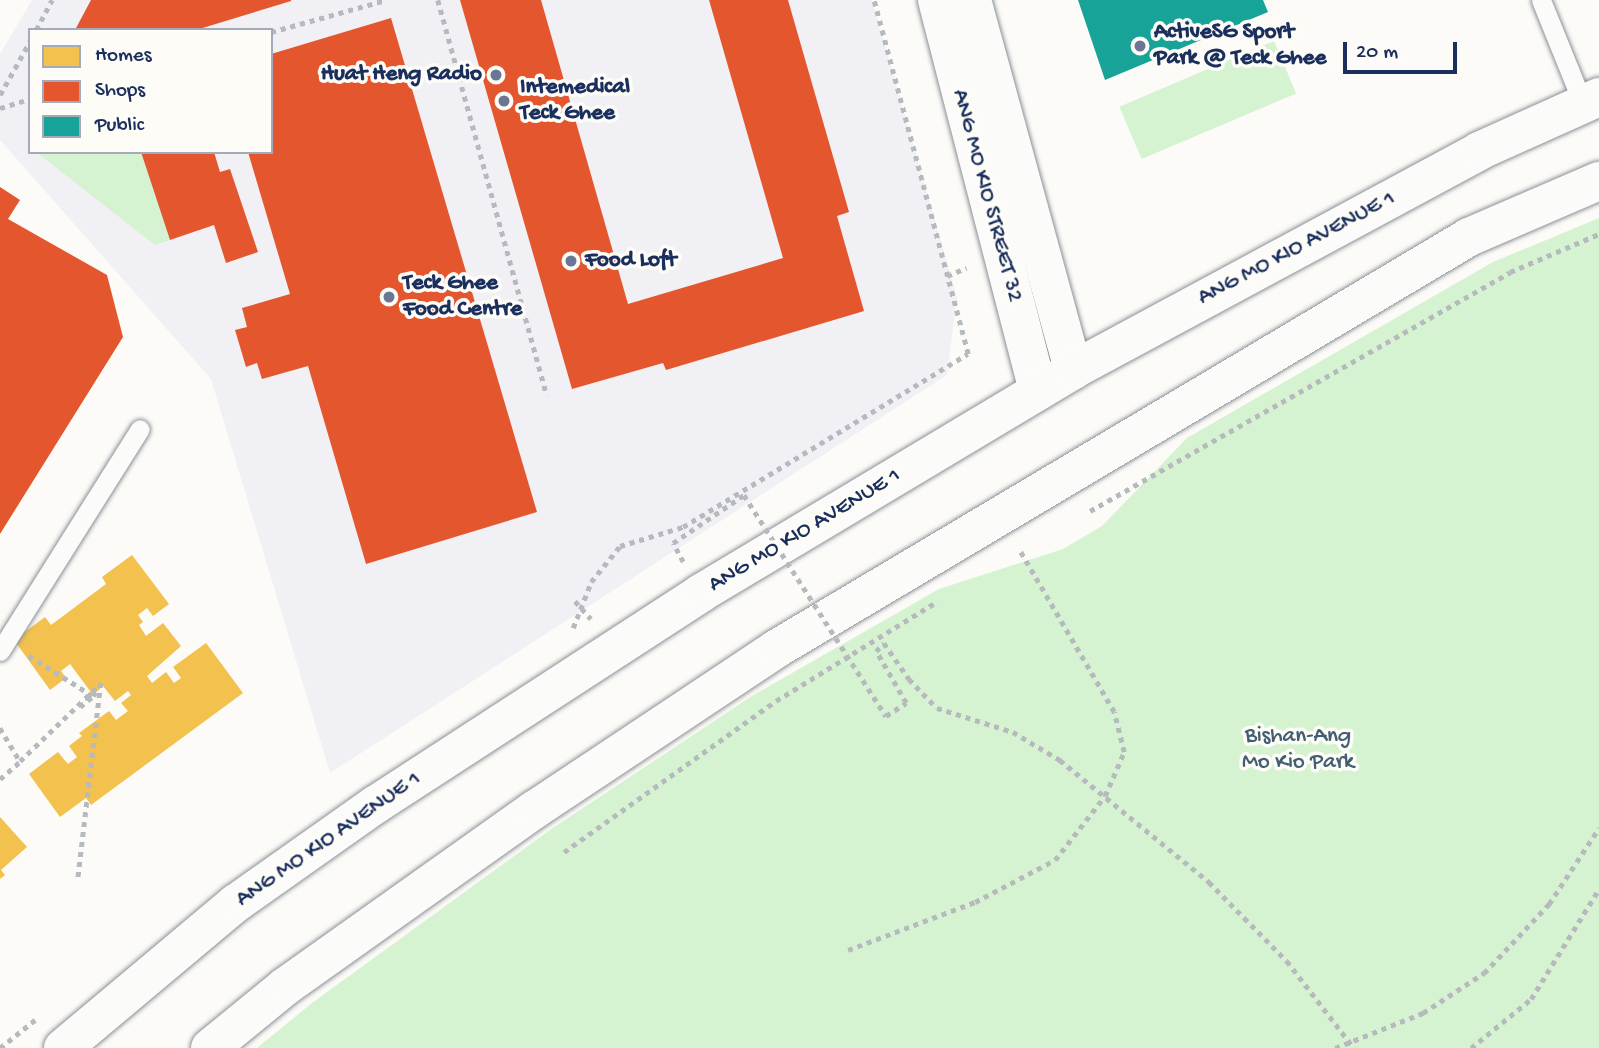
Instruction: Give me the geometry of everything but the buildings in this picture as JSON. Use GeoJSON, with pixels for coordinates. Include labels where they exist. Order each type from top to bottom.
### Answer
{"type":"FeatureCollection","features":[{"type":"Feature","properties":{"kind":"main road","name":"ANG MO KIO STREET 32"},"geometry":{"type":"LineString","coordinates":[[937,0],[1038,391]]}},
{"type":"Feature","properties":{"kind":"main road","name":"ANG MO KIO STREET 32"},"geometry":{"type":"LineString","coordinates":[[971,0],[1073,370]]}},
{"type":"Feature","properties":{"kind":"main road","name":"ANG MO KIO AVENUE 1"},"geometry":{"type":"LineString","coordinates":[[62,1048],[236,903],[375,805],[701,593],[1073,370],[1479,151],[1591,101]]}},
{"type":"Feature","properties":{"kind":"main road"},"geometry":{"type":"LineString","coordinates":[[210,1048],[286,986],[534,810],[776,649],[1469,237],[1599,181]]}},
{"type":"Feature","properties":{"kind":"lane"},"geometry":{"type":"LineString","coordinates":[[1541,0],[1591,101]]}},
{"type":"Feature","properties":{"kind":"lane"},"geometry":{"type":"LineString","coordinates":[[0,651],[140,429]]}},
{"type":"Feature","properties":{"kind":"path"},"geometry":{"type":"LineString","coordinates":[[37,28],[52,0]]}},
{"type":"Feature","properties":{"kind":"path"},"geometry":{"type":"LineString","coordinates":[[273,31],[386,0]]}},
{"type":"Feature","properties":{"kind":"path"},"geometry":{"type":"LineString","coordinates":[[438,0],[547,395]]}},
{"type":"Feature","properties":{"kind":"path"},"geometry":{"type":"LineString","coordinates":[[568,635],[592,582],[620,546],[683,527],[968,354],[874,0]]}},
{"type":"Feature","properties":{"kind":"path"},"geometry":{"type":"LineString","coordinates":[[0,95],[28,45]]}},
{"type":"Feature","properties":{"kind":"path"},"geometry":{"type":"LineString","coordinates":[[0,107],[28,100]]}},
{"type":"Feature","properties":{"kind":"path"},"geometry":{"type":"LineString","coordinates":[[1080,517],[1510,272],[1599,234]]}},
{"type":"Feature","properties":{"kind":"path"},"geometry":{"type":"LineString","coordinates":[[701,593],[673,543],[744,495],[886,716],[906,703],[876,652],[884,643],[937,708],[1013,732],[1060,760],[1105,796],[1238,912],[1287,961],[1353,1046]]}},
{"type":"Feature","properties":{"kind":"path"},"geometry":{"type":"LineString","coordinates":[[1009,558],[1032,544]]}},
{"type":"Feature","properties":{"kind":"path"},"geometry":{"type":"LineString","coordinates":[[848,950],[975,902],[1055,860],[1105,796],[1124,752],[1114,712],[1020,551]]}},
{"type":"Feature","properties":{"kind":"path"},"geometry":{"type":"LineString","coordinates":[[564,852],[776,701],[950,594]]}},
{"type":"Feature","properties":{"kind":"path"},"geometry":{"type":"LineString","coordinates":[[575,601],[590,618]]}},
{"type":"Feature","properties":{"kind":"path"},"geometry":{"type":"LineString","coordinates":[[23,652],[93,696]]}},
{"type":"Feature","properties":{"kind":"path"},"geometry":{"type":"LineString","coordinates":[[0,779],[93,696],[101,683]]}},
{"type":"Feature","properties":{"kind":"path"},"geometry":{"type":"LineString","coordinates":[[0,728],[20,761],[101,683]]}},
{"type":"Feature","properties":{"kind":"path"},"geometry":{"type":"LineString","coordinates":[[78,880],[101,683]]}},
{"type":"Feature","properties":{"kind":"path"},"geometry":{"type":"LineString","coordinates":[[1335,1048],[1353,1046],[1423,1013],[1484,973],[1549,904],[1599,828]]}},
{"type":"Feature","properties":{"kind":"path"},"geometry":{"type":"LineString","coordinates":[[1471,1048],[1531,999],[1599,889]]}},
{"type":"Feature","properties":{"kind":"path"},"geometry":{"type":"LineString","coordinates":[[0,1048],[42,1014]]}},
{"type":"Feature","properties":{"kind":"shaded area"},"geometry":{"type":"Polygon","coordinates":[[[32,0],[872,0],[957,297],[947,375],[330,773],[211,379],[0,140],[0,54],[32,0]]]}},
{"type":"Feature","properties":{"kind":"green space"},"geometry":{"type":"Polygon","coordinates":[[[1274,41],[1296,93],[1142,159],[1119,107],[1274,41]]]}},
{"type":"Feature","properties":{"kind":"green space"},"geometry":{"type":"Polygon","coordinates":[[[39,154],[142,154],[170,240],[155,245],[39,154]]]}},
{"type":"Feature","properties":{"kind":"green space","name":"Bishan-Ang Mo Kio Park"},"geometry":{"type":"Polygon","coordinates":[[[1599,218],[1599,1048],[257,1048],[312,1003],[550,830],[752,696],[939,589],[1063,549],[1102,526],[1187,438],[1493,262],[1599,218]]]}},
{"type":"Feature","properties":{"kind":"place","name":"ActiveSG Sport Park @ Teck Ghee"},"geometry":{"type":"Point","coordinates":[1140,46]}},
{"type":"Feature","properties":{"kind":"place","name":"Huat Heng Radio"},"geometry":{"type":"Point","coordinates":[496,75]}},
{"type":"Feature","properties":{"kind":"place","name":"Intemedical Teck Ghee"},"geometry":{"type":"Point","coordinates":[504,101]}},
{"type":"Feature","properties":{"kind":"place","name":"Food Loft"},"geometry":{"type":"Point","coordinates":[571,261]}},
{"type":"Feature","properties":{"kind":"place","name":"Teck Ghee Food Centre"},"geometry":{"type":"Point","coordinates":[389,297]}}]}
